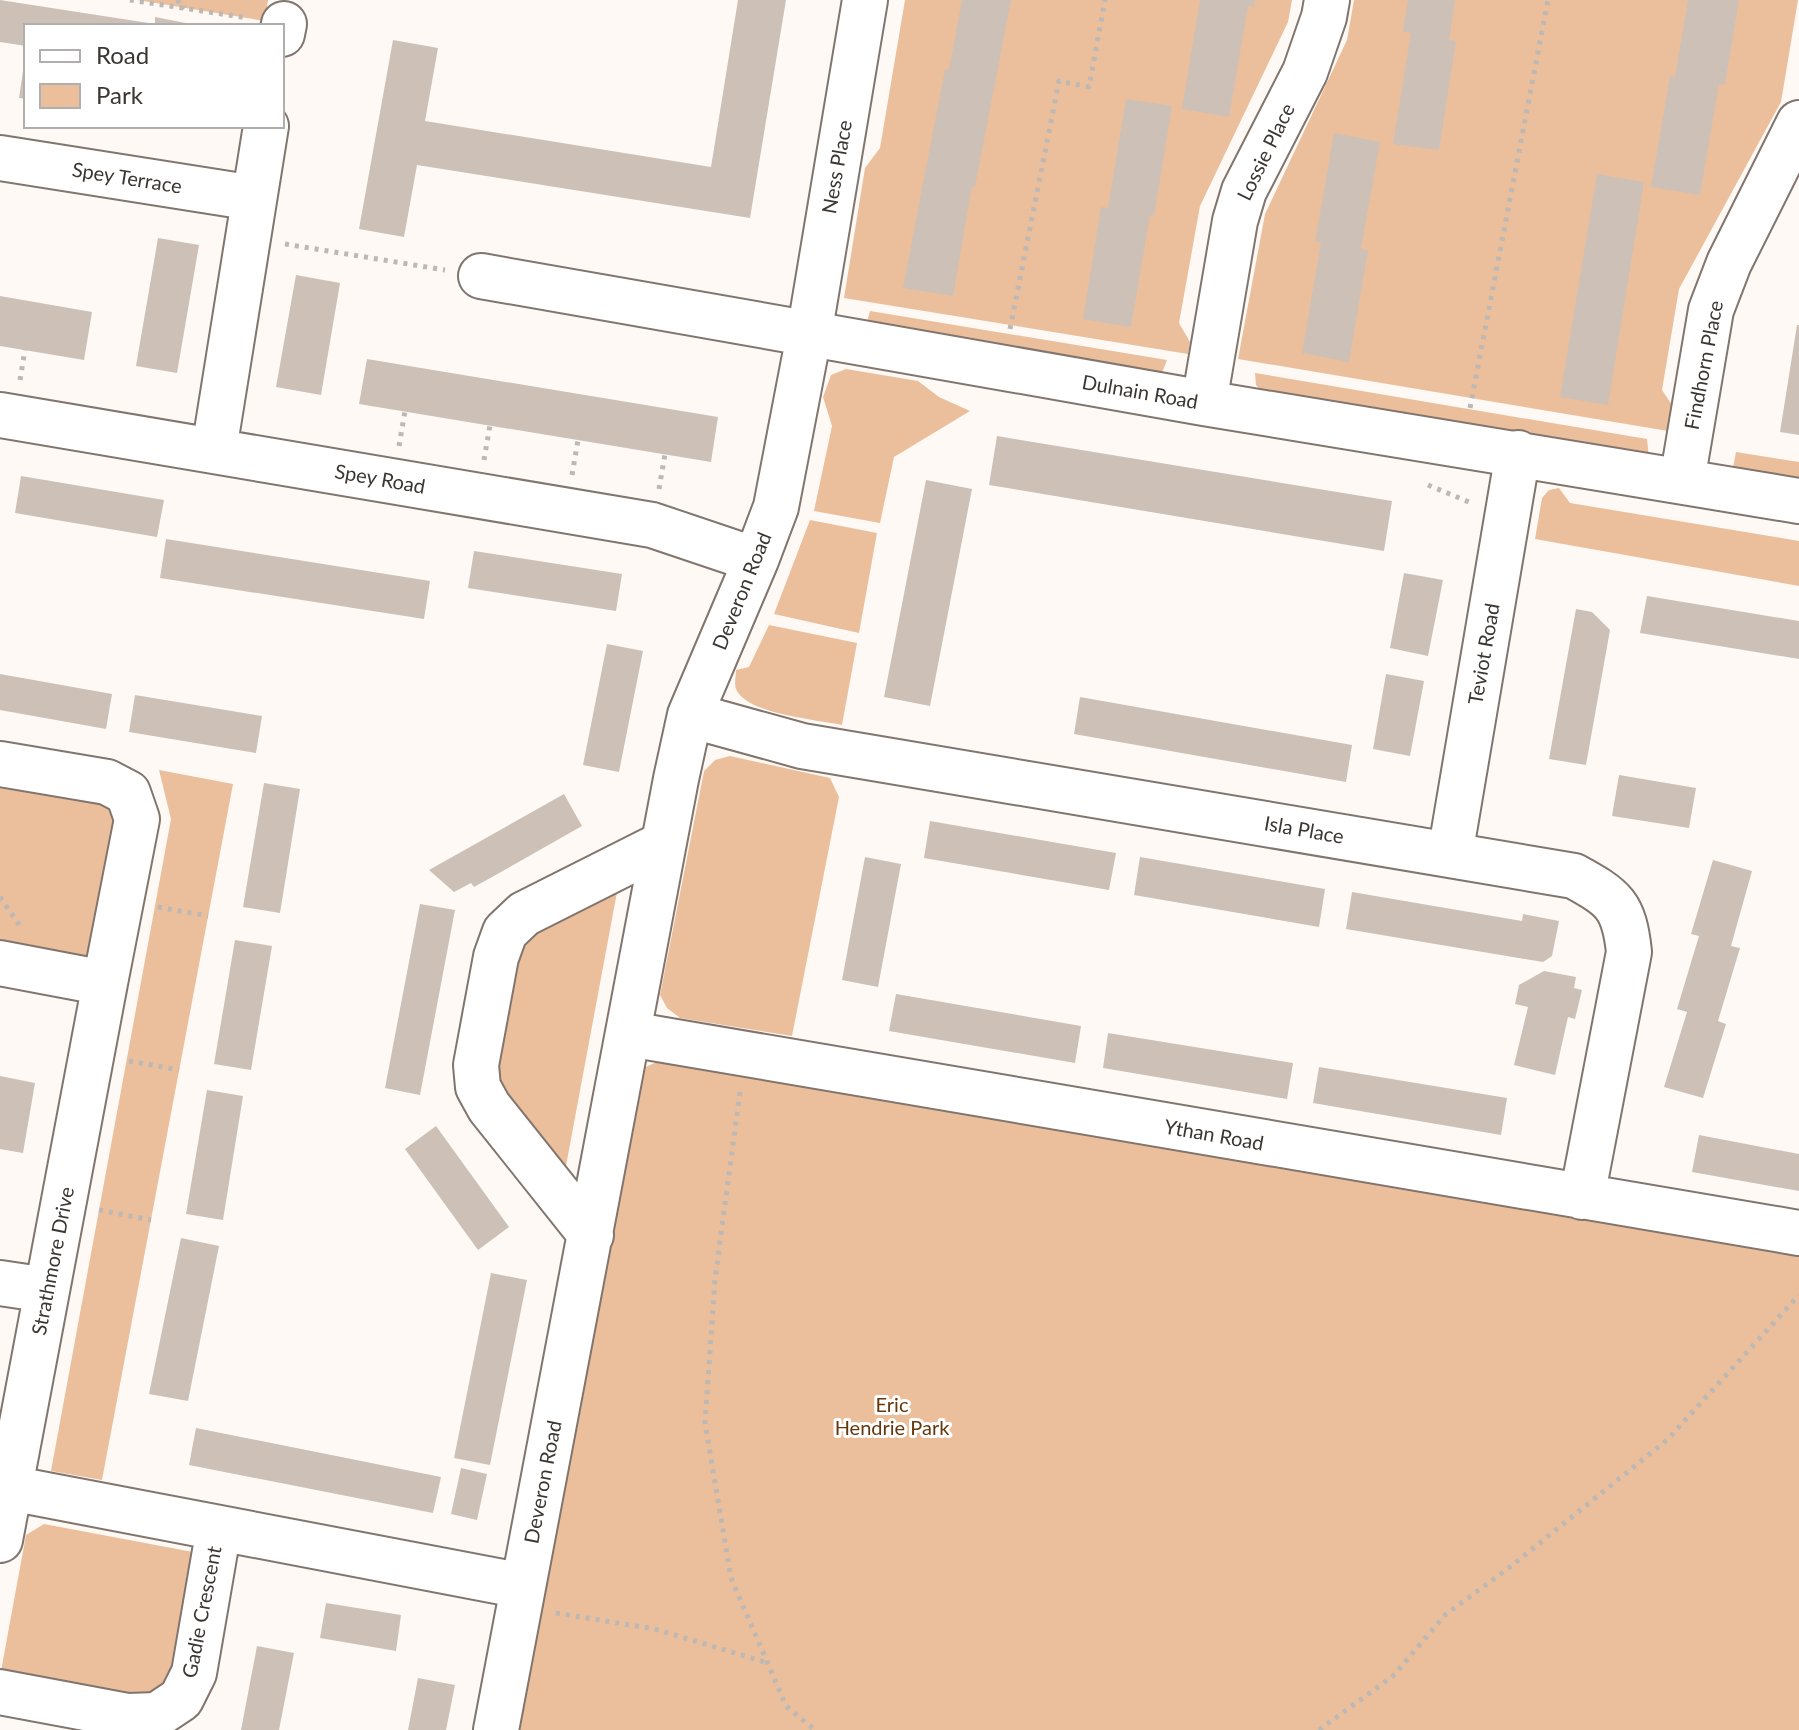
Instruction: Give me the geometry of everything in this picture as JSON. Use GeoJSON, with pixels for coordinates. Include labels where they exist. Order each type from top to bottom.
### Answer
{"type":"FeatureCollection","features":[{"type":"Feature","properties":{"kind":"street","name":"Ness Place"},"geometry":{"type":"LineString","coordinates":[[809,335],[865,0]]}},
{"type":"Feature","properties":{"kind":"street","name":"Lossie Place"},"geometry":{"type":"LineString","coordinates":[[1204,403],[1235,221],[1244,191],[1305,72],[1327,0]]}},
{"type":"Feature","properties":{"kind":"street","name":"Findhorn Place"},"geometry":{"type":"LineString","coordinates":[[1682,481],[1711,310],[1729,263],[1799,123]]}},
{"type":"Feature","properties":{"kind":"street"},"geometry":{"type":"LineString","coordinates":[[214,450],[266,128]]}},
{"type":"Feature","properties":{"kind":"street","name":"Spey Terrace"},"geometry":{"type":"LineString","coordinates":[[0,158],[254,198]]}},
{"type":"Feature","properties":{"kind":"street","name":"Dulnain Road"},"geometry":{"type":"LineString","coordinates":[[481,276],[1204,403],[1799,501]]}},
{"type":"Feature","properties":{"kind":"street","name":"Deveron Road"},"geometry":{"type":"LineString","coordinates":[[496,1730],[690,715],[776,507],[809,335]]}},
{"type":"Feature","properties":{"kind":"street","name":"Spey Road"},"geometry":{"type":"LineString","coordinates":[[10,400],[214,450],[652,525],[756,560]]}},
{"type":"Feature","properties":{"kind":"street","name":"Teviot Road"},"geometry":{"type":"LineString","coordinates":[[1450,855],[1518,453]]}},
{"type":"Feature","properties":{"kind":"street","name":"Isla Place"},"geometry":{"type":"LineString","coordinates":[[690,715],[802,746],[1574,876],[1598,889],[1617,905],[1626,928],[1629,952],[1582,1197]]}},
{"type":"Feature","properties":{"kind":"street","name":"Strathmore Drive"},"geometry":{"type":"LineString","coordinates":[[0,764],[107,782],[128,793],[137,819],[0,1540]]}},
{"type":"Feature","properties":{"kind":"street"},"geometry":{"type":"LineString","coordinates":[[591,1235],[489,1107],[478,1087],[476,1065],[496,957],[505,932],[524,914],[663,844]]}},
{"type":"Feature","properties":{"kind":"street"},"geometry":{"type":"LineString","coordinates":[[0,963],[105,983]]}},
{"type":"Feature","properties":{"kind":"street","name":"Ythan Road"},"geometry":{"type":"LineString","coordinates":[[629,1034],[1799,1233]]}},
{"type":"Feature","properties":{"kind":"street"},"geometry":{"type":"LineString","coordinates":[[0,1283],[47,1290]]}},
{"type":"Feature","properties":{"kind":"street","name":"Gadie Crescent"},"geometry":{"type":"LineString","coordinates":[[10,1488],[219,1528],[521,1597]]}},
{"type":"Feature","properties":{"kind":"street","name":"Gadie Crescent"},"geometry":{"type":"LineString","coordinates":[[0,1692],[128,1716],[157,1715],[181,1699],[194,1673],[219,1528]]}},
{"type":"Feature","properties":{"kind":"path"},"geometry":{"type":"LineString","coordinates":[[130,0],[262,24]]}},
{"type":"Feature","properties":{"kind":"path"},"geometry":{"type":"LineString","coordinates":[[177,0],[186,9]]}},
{"type":"Feature","properties":{"kind":"path"},"geometry":{"type":"LineString","coordinates":[[1010,329],[1059,81],[1089,87],[1105,0]]}},
{"type":"Feature","properties":{"kind":"path"},"geometry":{"type":"LineString","coordinates":[[1463,444],[1548,0]]}},
{"type":"Feature","properties":{"kind":"path"},"geometry":{"type":"LineString","coordinates":[[283,244],[481,276]]}},
{"type":"Feature","properties":{"kind":"path"},"geometry":{"type":"LineString","coordinates":[[10,400],[25,350]]}},
{"type":"Feature","properties":{"kind":"path"},"geometry":{"type":"LineString","coordinates":[[399,449],[405,411]]}},
{"type":"Feature","properties":{"kind":"path"},"geometry":{"type":"LineString","coordinates":[[483,463],[490,425]]}},
{"type":"Feature","properties":{"kind":"path"},"geometry":{"type":"LineString","coordinates":[[572,478],[578,440]]}},
{"type":"Feature","properties":{"kind":"path"},"geometry":{"type":"LineString","coordinates":[[658,493],[665,454]]}},
{"type":"Feature","properties":{"kind":"path"},"geometry":{"type":"LineString","coordinates":[[1428,485],[1477,505]]}},
{"type":"Feature","properties":{"kind":"path"},"geometry":{"type":"LineString","coordinates":[[154,907],[208,916]]}},
{"type":"Feature","properties":{"kind":"path"},"geometry":{"type":"LineString","coordinates":[[118,1059],[179,1070]]}},
{"type":"Feature","properties":{"kind":"path"},"geometry":{"type":"LineString","coordinates":[[742,1083],[715,1279],[705,1423],[731,1578],[786,1706],[815,1730]]}},
{"type":"Feature","properties":{"kind":"path"},"geometry":{"type":"LineString","coordinates":[[98,1210],[151,1220]]}},
{"type":"Feature","properties":{"kind":"path"},"geometry":{"type":"LineString","coordinates":[[1319,1730],[1393,1676],[1445,1615],[1510,1567],[1667,1440],[1799,1295]]}},
{"type":"Feature","properties":{"kind":"path"},"geometry":{"type":"LineString","coordinates":[[521,1597],[655,1629],[768,1663]]}},
{"type":"Feature","properties":{"kind":"green space"},"geometry":{"type":"Polygon","coordinates":[[[137,0],[268,0],[265,21],[137,0]]]}},
{"type":"Feature","properties":{"kind":"green space"},"geometry":{"type":"Polygon","coordinates":[[[905,0],[1292,0],[1288,22],[1200,206],[1179,323],[1190,342],[1188,354],[844,298],[865,168],[880,148],[905,0]]]}},
{"type":"Feature","properties":{"kind":"green space"},"geometry":{"type":"Polygon","coordinates":[[[1354,0],[1798,0],[1781,102],[1679,289],[1662,390],[1672,405],[1668,431],[1238,359],[1265,214],[1347,40],[1354,0]]]}},
{"type":"Feature","properties":{"kind":"green space"},"geometry":{"type":"Polygon","coordinates":[[[870,311],[1167,360],[1160,378],[867,322],[870,311]]]}},
{"type":"Feature","properties":{"kind":"green space"},"geometry":{"type":"Polygon","coordinates":[[[846,369],[918,381],[939,397],[970,411],[894,457],[880,523],[814,511],[832,426],[823,397],[831,375],[846,369]]]}},
{"type":"Feature","properties":{"kind":"green space"},"geometry":{"type":"Polygon","coordinates":[[[1255,373],[1647,439],[1649,458],[1265,395],[1256,385],[1255,373]]]}},
{"type":"Feature","properties":{"kind":"green space"},"geometry":{"type":"Polygon","coordinates":[[[1736,452],[1799,462],[1799,484],[1732,473],[1736,452]]]}},
{"type":"Feature","properties":{"kind":"green space"},"geometry":{"type":"Polygon","coordinates":[[[1559,488],[1570,503],[1799,541],[1799,586],[1535,539],[1542,498],[1549,490],[1559,488]]]}},
{"type":"Feature","properties":{"kind":"green space"},"geometry":{"type":"Polygon","coordinates":[[[810,520],[877,533],[859,633],[774,614],[810,520]]]}},
{"type":"Feature","properties":{"kind":"green space"},"geometry":{"type":"Polygon","coordinates":[[[769,625],[857,643],[842,725],[768,710],[742,698],[736,689],[736,670],[749,667],[769,625]]]}},
{"type":"Feature","properties":{"kind":"green space"},"geometry":{"type":"Polygon","coordinates":[[[730,756],[830,778],[839,797],[792,1036],[680,1018],[667,1008],[660,995],[704,771],[715,760],[730,756]]]}},
{"type":"Feature","properties":{"kind":"green space"},"geometry":{"type":"Polygon","coordinates":[[[159,770],[233,784],[102,1480],[51,1471],[171,819],[159,770]]]}},
{"type":"Feature","properties":{"kind":"green space"},"geometry":{"type":"Polygon","coordinates":[[[0,781],[99,798],[116,808],[122,829],[92,957],[70,958],[0,945],[0,781]]]}},
{"type":"Feature","properties":{"kind":"green space"},"geometry":{"type":"Polygon","coordinates":[[[620,876],[563,1182],[487,1068],[520,938],[620,876]]]}},
{"type":"Feature","properties":{"kind":"green space","name":"Eric Hendrie Park"},"geometry":{"type":"Polygon","coordinates":[[[664,1059],[1799,1248],[1799,1730],[511,1730],[643,1068],[664,1059]]]}},
{"type":"Feature","properties":{"kind":"green space"},"geometry":{"type":"Polygon","coordinates":[[[44,1524],[193,1552],[178,1671],[165,1688],[146,1699],[1,1671],[26,1535],[44,1524]]]}},
{"type":"Feature","properties":{"kind":"building"},"geometry":{"type":"Polygon","coordinates":[[[0,0],[155,24],[24,24],[24,46],[0,42],[0,0]]]}},
{"type":"Feature","properties":{"kind":"building"},"geometry":{"type":"Polygon","coordinates":[[[738,0],[786,0],[750,218],[417,165],[404,237],[359,229],[393,40],[438,48],[425,121],[711,167],[738,0]]]}},
{"type":"Feature","properties":{"kind":"building"},"geometry":{"type":"Polygon","coordinates":[[[962,0],[1011,0],[975,187],[972,186],[953,296],[903,288],[945,69],[949,70],[962,0]]]}},
{"type":"Feature","properties":{"kind":"building"},"geometry":{"type":"Polygon","coordinates":[[[1200,0],[1255,0],[1254,7],[1248,6],[1229,117],[1182,109],[1200,0]]]}},
{"type":"Feature","properties":{"kind":"building"},"geometry":{"type":"Polygon","coordinates":[[[1408,0],[1455,0],[1449,40],[1456,41],[1439,150],[1393,144],[1411,33],[1403,32],[1408,0]]]}},
{"type":"Feature","properties":{"kind":"building"},"geometry":{"type":"Polygon","coordinates":[[[1688,0],[1739,0],[1725,85],[1719,84],[1700,195],[1651,187],[1670,76],[1675,77],[1688,0]]]}},
{"type":"Feature","properties":{"kind":"building"},"geometry":{"type":"Polygon","coordinates":[[[155,17],[191,24],[155,24],[155,17]]]}},
{"type":"Feature","properties":{"kind":"building"},"geometry":{"type":"Polygon","coordinates":[[[24,64],[24,99],[19,98],[24,64]]]}},
{"type":"Feature","properties":{"kind":"building"},"geometry":{"type":"Polygon","coordinates":[[[1126,99],[1172,106],[1131,327],[1083,319],[1101,207],[1108,208],[1126,99]]]}},
{"type":"Feature","properties":{"kind":"building"},"geometry":{"type":"Polygon","coordinates":[[[1334,133],[1380,142],[1361,249],[1368,251],[1349,362],[1302,353],[1321,242],[1315,242],[1334,133]]]}},
{"type":"Feature","properties":{"kind":"building"},"geometry":{"type":"Polygon","coordinates":[[[1597,174],[1644,182],[1608,405],[1560,397],[1597,174]]]}},
{"type":"Feature","properties":{"kind":"building"},"geometry":{"type":"Polygon","coordinates":[[[158,238],[199,245],[177,373],[136,366],[158,238]]]}},
{"type":"Feature","properties":{"kind":"building"},"geometry":{"type":"Polygon","coordinates":[[[296,275],[340,283],[321,395],[276,387],[296,275]]]}},
{"type":"Feature","properties":{"kind":"building"},"geometry":{"type":"Polygon","coordinates":[[[0,296],[92,312],[84,360],[0,346],[0,296]]]}},
{"type":"Feature","properties":{"kind":"building"},"geometry":{"type":"Polygon","coordinates":[[[1799,325],[1799,435],[1780,432],[1799,325]]]}},
{"type":"Feature","properties":{"kind":"building"},"geometry":{"type":"Polygon","coordinates":[[[367,359],[718,417],[711,462],[359,404],[367,359]]]}},
{"type":"Feature","properties":{"kind":"building"},"geometry":{"type":"Polygon","coordinates":[[[997,436],[1392,501],[1384,551],[989,485],[997,436]]]}},
{"type":"Feature","properties":{"kind":"building"},"geometry":{"type":"Polygon","coordinates":[[[21,476],[164,500],[157,537],[15,513],[21,476]]]}},
{"type":"Feature","properties":{"kind":"building"},"geometry":{"type":"Polygon","coordinates":[[[926,480],[972,489],[930,706],[884,697],[926,480]]]}},
{"type":"Feature","properties":{"kind":"building"},"geometry":{"type":"Polygon","coordinates":[[[166,539],[430,581],[424,619],[160,578],[166,539]]]}},
{"type":"Feature","properties":{"kind":"building"},"geometry":{"type":"Polygon","coordinates":[[[474,551],[622,574],[616,611],[468,588],[474,551]]]}},
{"type":"Feature","properties":{"kind":"building"},"geometry":{"type":"Polygon","coordinates":[[[1404,573],[1443,580],[1428,656],[1390,648],[1404,573]]]}},
{"type":"Feature","properties":{"kind":"building"},"geometry":{"type":"Polygon","coordinates":[[[1647,596],[1799,621],[1799,659],[1640,633],[1647,596]]]}},
{"type":"Feature","properties":{"kind":"building"},"geometry":{"type":"Polygon","coordinates":[[[1576,609],[1592,612],[1610,630],[1586,765],[1549,759],[1576,609]]]}},
{"type":"Feature","properties":{"kind":"building"},"geometry":{"type":"Polygon","coordinates":[[[607,644],[643,651],[619,772],[583,765],[607,644]]]}},
{"type":"Feature","properties":{"kind":"building"},"geometry":{"type":"Polygon","coordinates":[[[0,674],[112,694],[106,729],[0,710],[0,674]]]}},
{"type":"Feature","properties":{"kind":"building"},"geometry":{"type":"Polygon","coordinates":[[[1386,674],[1424,681],[1410,756],[1373,749],[1386,674]]]}},
{"type":"Feature","properties":{"kind":"building"},"geometry":{"type":"Polygon","coordinates":[[[135,695],[262,716],[256,753],[129,732],[135,695]]]}},
{"type":"Feature","properties":{"kind":"building"},"geometry":{"type":"Polygon","coordinates":[[[1080,697],[1352,745],[1346,782],[1074,734],[1080,697]]]}},
{"type":"Feature","properties":{"kind":"building"},"geometry":{"type":"Polygon","coordinates":[[[1619,775],[1696,788],[1689,828],[1612,816],[1619,775]]]}},
{"type":"Feature","properties":{"kind":"building"},"geometry":{"type":"Polygon","coordinates":[[[264,783],[300,789],[280,913],[243,907],[264,783]]]}},
{"type":"Feature","properties":{"kind":"building"},"geometry":{"type":"Polygon","coordinates":[[[564,794],[582,826],[501,872],[474,887],[471,883],[454,892],[429,870],[564,794]]]}},
{"type":"Feature","properties":{"kind":"building"},"geometry":{"type":"Polygon","coordinates":[[[930,821],[1116,853],[1109,890],[924,858],[930,821]]]}},
{"type":"Feature","properties":{"kind":"building"},"geometry":{"type":"Polygon","coordinates":[[[865,857],[901,864],[878,987],[842,980],[865,857]]]}},
{"type":"Feature","properties":{"kind":"building"},"geometry":{"type":"Polygon","coordinates":[[[1140,857],[1325,889],[1319,927],[1134,895],[1140,857]]]}},
{"type":"Feature","properties":{"kind":"building"},"geometry":{"type":"Polygon","coordinates":[[[1713,860],[1752,871],[1731,946],[1740,948],[1718,1021],[1726,1024],[1703,1098],[1664,1087],[1687,1012],[1677,1009],[1699,936],[1691,934],[1713,860]]]}},
{"type":"Feature","properties":{"kind":"building"},"geometry":{"type":"Polygon","coordinates":[[[1352,892],[1522,921],[1523,914],[1559,921],[1552,956],[1543,962],[1346,929],[1352,892]]]}},
{"type":"Feature","properties":{"kind":"building"},"geometry":{"type":"Polygon","coordinates":[[[420,904],[455,910],[420,1095],[385,1088],[420,904]]]}},
{"type":"Feature","properties":{"kind":"building"},"geometry":{"type":"Polygon","coordinates":[[[235,940],[272,946],[251,1070],[214,1064],[235,940]]]}},
{"type":"Feature","properties":{"kind":"building"},"geometry":{"type":"Polygon","coordinates":[[[1544,971],[1576,977],[1574,988],[1582,990],[1575,1019],[1568,1017],[1555,1075],[1514,1065],[1528,1007],[1515,1004],[1519,985],[1544,971]]]}},
{"type":"Feature","properties":{"kind":"building"},"geometry":{"type":"Polygon","coordinates":[[[896,994],[1081,1026],[1075,1063],[889,1031],[896,994]]]}},
{"type":"Feature","properties":{"kind":"building"},"geometry":{"type":"Polygon","coordinates":[[[1108,1033],[1293,1063],[1287,1099],[1103,1068],[1108,1033]]]}},
{"type":"Feature","properties":{"kind":"building"},"geometry":{"type":"Polygon","coordinates":[[[1319,1067],[1507,1098],[1501,1135],[1313,1103],[1319,1067]]]}},
{"type":"Feature","properties":{"kind":"building"},"geometry":{"type":"Polygon","coordinates":[[[0,1076],[35,1083],[23,1153],[0,1149],[0,1076]]]}},
{"type":"Feature","properties":{"kind":"building"},"geometry":{"type":"Polygon","coordinates":[[[207,1090],[243,1096],[223,1220],[186,1214],[207,1090]]]}},
{"type":"Feature","properties":{"kind":"building"},"geometry":{"type":"Polygon","coordinates":[[[436,1126],[509,1227],[478,1250],[405,1149],[436,1126]]]}},
{"type":"Feature","properties":{"kind":"building"},"geometry":{"type":"Polygon","coordinates":[[[1699,1135],[1799,1154],[1799,1191],[1692,1172],[1699,1135]]]}},
{"type":"Feature","properties":{"kind":"building"},"geometry":{"type":"Polygon","coordinates":[[[181,1238],[219,1246],[188,1401],[149,1394],[181,1238]]]}},
{"type":"Feature","properties":{"kind":"building"},"geometry":{"type":"Polygon","coordinates":[[[491,1273],[527,1280],[490,1465],[454,1458],[491,1273]]]}},
{"type":"Feature","properties":{"kind":"building"},"geometry":{"type":"Polygon","coordinates":[[[196,1428],[441,1477],[433,1513],[189,1465],[196,1428]]]}},
{"type":"Feature","properties":{"kind":"building"},"geometry":{"type":"Polygon","coordinates":[[[461,1468],[487,1474],[477,1520],[451,1514],[461,1468]]]}},
{"type":"Feature","properties":{"kind":"building"},"geometry":{"type":"Polygon","coordinates":[[[326,1603],[401,1615],[396,1651],[320,1638],[326,1603]]]}},
{"type":"Feature","properties":{"kind":"building"},"geometry":{"type":"Polygon","coordinates":[[[257,1646],[294,1653],[279,1730],[241,1730],[257,1646]]]}},
{"type":"Feature","properties":{"kind":"building"},"geometry":{"type":"Polygon","coordinates":[[[418,1678],[455,1685],[446,1730],[408,1730],[418,1678]]]}}]}
